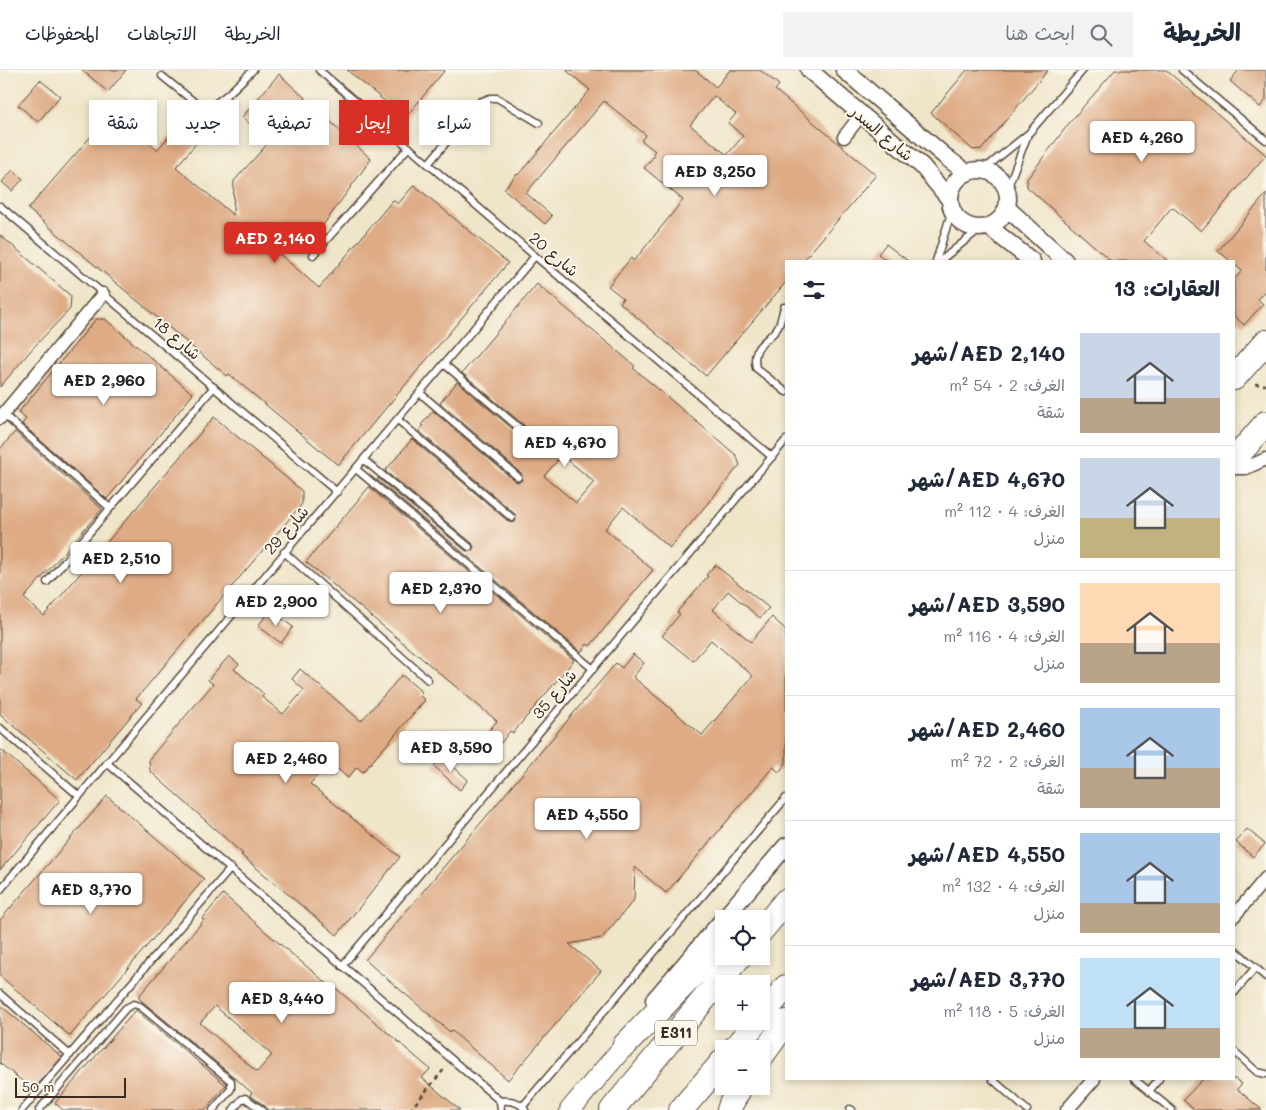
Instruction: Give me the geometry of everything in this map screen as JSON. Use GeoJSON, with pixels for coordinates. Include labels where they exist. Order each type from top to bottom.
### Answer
{"type":"FeatureCollection","features":[{"type":"Feature","properties":{"kind":"highway"},"geometry":{"type":"LineString","coordinates":[[1235,377],[1266,342]]}},
{"type":"Feature","properties":{"kind":"highway"},"geometry":{"type":"LineString","coordinates":[[1235,459],[1266,423]]}},
{"type":"Feature","properties":{"kind":"highway"},"geometry":{"type":"LineString","coordinates":[[625,1046],[696,972],[715,955]]}},
{"type":"Feature","properties":{"kind":"highway","name":"E311"},"geometry":{"type":"LineString","coordinates":[[612,1110],[733,965]]}},
{"type":"Feature","properties":{"kind":"highway"},"geometry":{"type":"LineString","coordinates":[[770,1006],[785,988]]}},
{"type":"Feature","properties":{"kind":"highway"},"geometry":{"type":"LineString","coordinates":[[770,1044],[785,1023]]}},
{"type":"Feature","properties":{"kind":"highway"},"geometry":{"type":"LineString","coordinates":[[741,1040],[750,1030]]}},
{"type":"Feature","properties":{"kind":"highway"},"geometry":{"type":"LineString","coordinates":[[682,1110],[715,1071]]}},
{"type":"Feature","properties":{"kind":"highway"},"geometry":{"type":"LineString","coordinates":[[729,1110],[736,1095]]}},
{"type":"Feature","properties":{"kind":"main road"},"geometry":{"type":"LineString","coordinates":[[570,1110],[625,1046]]}},
{"type":"Feature","properties":{"kind":"street","name":"شارع السدر"},"geometry":{"type":"LineString","coordinates":[[809,70],[922,166],[951,205]]}},
{"type":"Feature","properties":{"kind":"street","name":"شارع السدر"},"geometry":{"type":"LineString","coordinates":[[844,70],[947,158],[975,172]]}},
{"type":"Feature","properties":{"kind":"street"},"geometry":{"type":"LineString","coordinates":[[844,137],[861,115]]}},
{"type":"Feature","properties":{"kind":"street"},"geometry":{"type":"LineString","coordinates":[[985,228],[1001,219],[1007,208],[1007,189],[993,173],[975,172],[954,184],[951,205],[959,220],[969,227],[985,228],[1031,260]]}},
{"type":"Feature","properties":{"kind":"street"},"geometry":{"type":"LineString","coordinates":[[1007,208],[1063,260]]}},
{"type":"Feature","properties":{"kind":"street"},"geometry":{"type":"LineString","coordinates":[[2,416],[103,294]]}},
{"type":"Feature","properties":{"kind":"street"},"geometry":{"type":"LineString","coordinates":[[1235,468],[1246,468],[1266,460]]}},
{"type":"Feature","properties":{"kind":"street"},"geometry":{"type":"LineString","coordinates":[[625,1046],[642,1015],[785,847]]}},
{"type":"Feature","properties":{"kind":"street"},"geometry":{"type":"LineString","coordinates":[[1235,915],[1266,878]]}},
{"type":"Feature","properties":{"kind":"street"},"geometry":{"type":"LineString","coordinates":[[1067,1110],[1093,1080]]}},
{"type":"Feature","properties":{"kind":"lane"},"geometry":{"type":"LineString","coordinates":[[162,76],[203,109],[209,108],[218,101],[252,70]]}},
{"type":"Feature","properties":{"kind":"lane","name":"شارع 20"},"geometry":{"type":"LineString","coordinates":[[320,70],[772,457]]}},
{"type":"Feature","properties":{"kind":"lane"},"geometry":{"type":"LineString","coordinates":[[975,172],[1029,133],[1083,70]]}},
{"type":"Feature","properties":{"kind":"lane"},"geometry":{"type":"LineString","coordinates":[[1182,70],[1266,140]]}},
{"type":"Feature","properties":{"kind":"lane"},"geometry":{"type":"LineString","coordinates":[[428,164],[480,102],[490,98],[497,98],[539,123]]}},
{"type":"Feature","properties":{"kind":"lane"},"geometry":{"type":"LineString","coordinates":[[1007,189],[1029,133]]}},
{"type":"Feature","properties":{"kind":"lane"},"geometry":{"type":"LineString","coordinates":[[313,255],[409,147]]}},
{"type":"Feature","properties":{"kind":"lane"},"geometry":{"type":"LineString","coordinates":[[936,260],[951,205]]}},
{"type":"Feature","properties":{"kind":"lane","name":"شارع 18"},"geometry":{"type":"LineString","coordinates":[[0,206],[337,492]]}},
{"type":"Feature","properties":{"kind":"lane"},"geometry":{"type":"LineString","coordinates":[[941,260],[985,228]]}},
{"type":"Feature","properties":{"kind":"lane","name":"شارع 29"},"geometry":{"type":"LineString","coordinates":[[0,890],[535,256]]}},
{"type":"Feature","properties":{"kind":"lane"},"geometry":{"type":"LineString","coordinates":[[785,308],[778,327],[756,350],[755,361],[756,368],[785,391]]}},
{"type":"Feature","properties":{"kind":"lane"},"geometry":{"type":"LineString","coordinates":[[444,364],[544,448]]}},
{"type":"Feature","properties":{"kind":"lane"},"geometry":{"type":"LineString","coordinates":[[47,582],[214,387]]}},
{"type":"Feature","properties":{"kind":"lane"},"geometry":{"type":"LineString","coordinates":[[420,393],[518,477]]}},
{"type":"Feature","properties":{"kind":"lane"},"geometry":{"type":"LineString","coordinates":[[2,416],[110,508]]}},
{"type":"Feature","properties":{"kind":"lane"},"geometry":{"type":"LineString","coordinates":[[398,420],[512,518]]}},
{"type":"Feature","properties":{"kind":"lane","name":"شارع 35"},"geometry":{"type":"LineString","coordinates":[[342,966],[785,441]]}},
{"type":"Feature","properties":{"kind":"lane"},"geometry":{"type":"LineString","coordinates":[[364,460],[469,547]]}},
{"type":"Feature","properties":{"kind":"lane"},"geometry":{"type":"LineString","coordinates":[[356,469],[593,669]]}},
{"type":"Feature","properties":{"kind":"lane"},"geometry":{"type":"LineString","coordinates":[[284,552],[428,680]]}},
{"type":"Feature","properties":{"kind":"lane"},"geometry":{"type":"LineString","coordinates":[[0,728],[79,796]]}},
{"type":"Feature","properties":{"kind":"lane"},"geometry":{"type":"LineString","coordinates":[[107,763],[500,1101],[515,1102],[524,1108],[785,799]]}},
{"type":"Feature","properties":{"kind":"lane"},"geometry":{"type":"LineString","coordinates":[[22,1110],[231,868]]}},
{"type":"Feature","properties":{"kind":"lane"},"geometry":{"type":"LineString","coordinates":[[1235,950],[1266,978]]}},
{"type":"Feature","properties":{"kind":"lane"},"geometry":{"type":"LineString","coordinates":[[1235,992],[1255,968]]}},
{"type":"Feature","properties":{"kind":"lane"},"geometry":{"type":"LineString","coordinates":[[0,994],[70,1055]]}},
{"type":"Feature","properties":{"kind":"lane"},"geometry":{"type":"LineString","coordinates":[[39,1110],[126,1008],[134,1004],[140,1006],[231,1081],[231,1089],[213,1110]]}},
{"type":"Feature","properties":{"kind":"lane"},"geometry":{"type":"LineString","coordinates":[[1235,1052],[1257,1072],[1266,1074]]}},
{"type":"Feature","properties":{"kind":"lane"},"geometry":{"type":"LineString","coordinates":[[993,1080],[1027,1110]]}},
{"type":"Feature","properties":{"kind":"lane"},"geometry":{"type":"LineString","coordinates":[[1135,1080],[1172,1110]]}},
{"type":"Feature","properties":{"kind":"lane"},"geometry":{"type":"LineString","coordinates":[[1149,1091],[1158,1080]]}},
{"type":"Feature","properties":{"kind":"lane"},"geometry":{"type":"LineString","coordinates":[[233,1110],[245,1098],[262,1110]]}},
{"type":"Feature","properties":{"kind":"lane"},"geometry":{"type":"LineString","coordinates":[[500,1101],[501,1110]]}},
{"type":"Feature","properties":{"kind":"path"},"geometry":{"type":"LineString","coordinates":[[410,1110],[452,1060]]}},
{"type":"Feature","properties":{"kind":"building"},"geometry":{"type":"Polygon","coordinates":[[[82,70],[126,70],[108,92],[82,70]]]}},
{"type":"Feature","properties":{"kind":"building"},"geometry":{"type":"Polygon","coordinates":[[[347,70],[445,70],[409,113],[409,100],[383,100],[347,70]]]}},
{"type":"Feature","properties":{"kind":"building"},"geometry":{"type":"Polygon","coordinates":[[[566,70],[695,70],[716,87],[730,70],[760,70],[779,85],[775,90],[876,175],[804,260],[785,260],[785,283],[706,376],[620,303],[623,298],[608,286],[631,258],[634,261],[683,200],[644,168],[655,155],[653,153],[655,151],[641,140],[646,135],[604,101],[526,193],[552,216],[545,224],[504,189],[590,90],[566,70]],[[714,96],[690,125],[727,155],[743,136],[728,123],[736,114],[714,96]]]}},
{"type":"Feature","properties":{"kind":"building"},"geometry":{"type":"Polygon","coordinates":[[[967,70],[1048,70],[982,149],[973,150],[931,113],[967,70]]]}},
{"type":"Feature","properties":{"kind":"building"},"geometry":{"type":"Polygon","coordinates":[[[1115,70],[1166,70],[1266,155],[1201,231],[1172,207],[1144,241],[1167,260],[1110,260],[1027,187],[1027,179],[1070,122],[1115,70]]]}},
{"type":"Feature","properties":{"kind":"building"},"geometry":{"type":"Polygon","coordinates":[[[1239,70],[1266,70],[1266,100],[1260,107],[1230,81],[1239,70]]]}},
{"type":"Feature","properties":{"kind":"building"},"geometry":{"type":"Polygon","coordinates":[[[279,74],[307,100],[257,100],[279,74]]]}},
{"type":"Feature","properties":{"kind":"building"},"geometry":{"type":"Polygon","coordinates":[[[40,80],[60,96],[38,122],[18,105],[40,80]]]}},
{"type":"Feature","properties":{"kind":"building"},"geometry":{"type":"Polygon","coordinates":[[[249,109],[249,123],[242,117],[249,109]]]}},
{"type":"Feature","properties":{"kind":"building"},"geometry":{"type":"Polygon","coordinates":[[[329,120],[339,129],[339,145],[356,145],[371,159],[314,238],[269,245],[319,288],[393,200],[398,204],[414,185],[508,263],[338,465],[229,374],[227,376],[28,209],[89,139],[89,145],[151,145],[157,150],[167,139],[167,145],[195,145],[176,167],[233,215],[234,181],[266,145],[329,145],[329,120]]]}},
{"type":"Feature","properties":{"kind":"building"},"geometry":{"type":"Polygon","coordinates":[[[13,170],[23,179],[12,191],[2,182],[13,170]]]}},
{"type":"Feature","properties":{"kind":"building"},"geometry":{"type":"Polygon","coordinates":[[[1266,194],[1266,289],[1258,299],[1263,304],[1244,325],[1235,317],[1235,279],[1242,271],[1235,265],[1235,260],[1230,260],[1218,251],[1266,194]]]}},
{"type":"Feature","properties":{"kind":"building"},"geometry":{"type":"Polygon","coordinates":[[[0,235],[71,296],[70,309],[32,349],[0,387],[0,235]]]}},
{"type":"Feature","properties":{"kind":"building"},"geometry":{"type":"Polygon","coordinates":[[[886,244],[907,260],[886,260],[878,254],[886,244]]]}},
{"type":"Feature","properties":{"kind":"building"},"geometry":{"type":"Polygon","coordinates":[[[537,284],[635,366],[633,368],[736,455],[740,465],[670,548],[623,507],[605,529],[653,570],[590,646],[587,644],[581,652],[377,480],[378,478],[466,551],[472,551],[474,547],[472,543],[385,471],[412,439],[509,522],[513,523],[516,521],[515,514],[419,431],[423,426],[421,425],[433,411],[515,481],[519,482],[522,480],[521,473],[440,403],[457,382],[540,452],[544,453],[547,451],[546,444],[462,373],[537,284]],[[562,455],[544,476],[576,503],[594,482],[562,455]]]}},
{"type":"Feature","properties":{"kind":"building"},"geometry":{"type":"Polygon","coordinates":[[[96,319],[105,319],[193,394],[107,499],[22,424],[26,419],[18,413],[96,319]]]}},
{"type":"Feature","properties":{"kind":"building"},"geometry":{"type":"Polygon","coordinates":[[[214,417],[302,491],[302,504],[136,699],[142,703],[77,780],[0,714],[0,449],[15,432],[102,509],[24,598],[44,616],[214,417]]]}},
{"type":"Feature","properties":{"kind":"building"},"geometry":{"type":"Polygon","coordinates":[[[369,487],[574,660],[513,733],[510,731],[501,743],[499,741],[483,760],[462,742],[471,732],[481,740],[497,721],[306,562],[369,487]]]}},
{"type":"Feature","properties":{"kind":"building"},"geometry":{"type":"Polygon","coordinates":[[[715,565],[769,608],[760,618],[728,591],[713,610],[751,642],[772,617],[785,629],[785,764],[779,772],[773,767],[666,893],[635,867],[634,900],[602,938],[569,944],[601,971],[508,1080],[451,1030],[450,1032],[365,960],[616,663],[622,668],[633,654],[644,663],[633,677],[702,735],[753,676],[711,640],[693,661],[662,636],[680,614],[677,612],[708,576],[706,575],[715,565]]]}},
{"type":"Feature","properties":{"kind":"building"},"geometry":{"type":"Polygon","coordinates":[[[270,610],[293,627],[281,643],[258,626],[270,610]]]}},
{"type":"Feature","properties":{"kind":"building"},"geometry":{"type":"Polygon","coordinates":[[[229,656],[239,664],[234,669],[264,694],[262,697],[283,714],[304,690],[292,679],[300,669],[361,721],[402,675],[422,692],[419,695],[425,700],[363,772],[357,767],[348,778],[329,761],[310,784],[400,857],[337,935],[241,855],[243,854],[150,771],[149,759],[213,684],[208,680],[229,656]]]}},
{"type":"Feature","properties":{"kind":"building"},"geometry":{"type":"Polygon","coordinates":[[[0,749],[60,800],[0,870],[0,749]]]}},
{"type":"Feature","properties":{"kind":"building"},"geometry":{"type":"Polygon","coordinates":[[[443,757],[468,780],[460,790],[434,766],[443,757]]]}},
{"type":"Feature","properties":{"kind":"building"},"geometry":{"type":"Polygon","coordinates":[[[107,796],[204,879],[70,1036],[0,976],[0,920],[107,796]]]}},
{"type":"Feature","properties":{"kind":"building"},"geometry":{"type":"Polygon","coordinates":[[[1247,829],[1265,844],[1253,857],[1236,842],[1247,829]]]}},
{"type":"Feature","properties":{"kind":"building"},"geometry":{"type":"Polygon","coordinates":[[[223,894],[430,1069],[422,1078],[460,1110],[267,1110],[234,1077],[138,997],[204,920],[202,919],[223,894]],[[215,1006],[200,1023],[257,1072],[272,1055],[215,1006]]]}},
{"type":"Feature","properties":{"kind":"building"},"geometry":{"type":"Polygon","coordinates":[[[0,1005],[62,1057],[33,1090],[0,1063],[0,1005]]]}},
{"type":"Feature","properties":{"kind":"building"},"geometry":{"type":"Polygon","coordinates":[[[136,1010],[226,1085],[205,1110],[63,1110],[55,1103],[136,1010]]]}},
{"type":"Feature","properties":{"kind":"building"},"geometry":{"type":"Polygon","coordinates":[[[1235,1079],[1242,1084],[1237,1089],[1262,1110],[1195,1110],[1183,1100],[1202,1080],[1235,1079]]]}}]}
